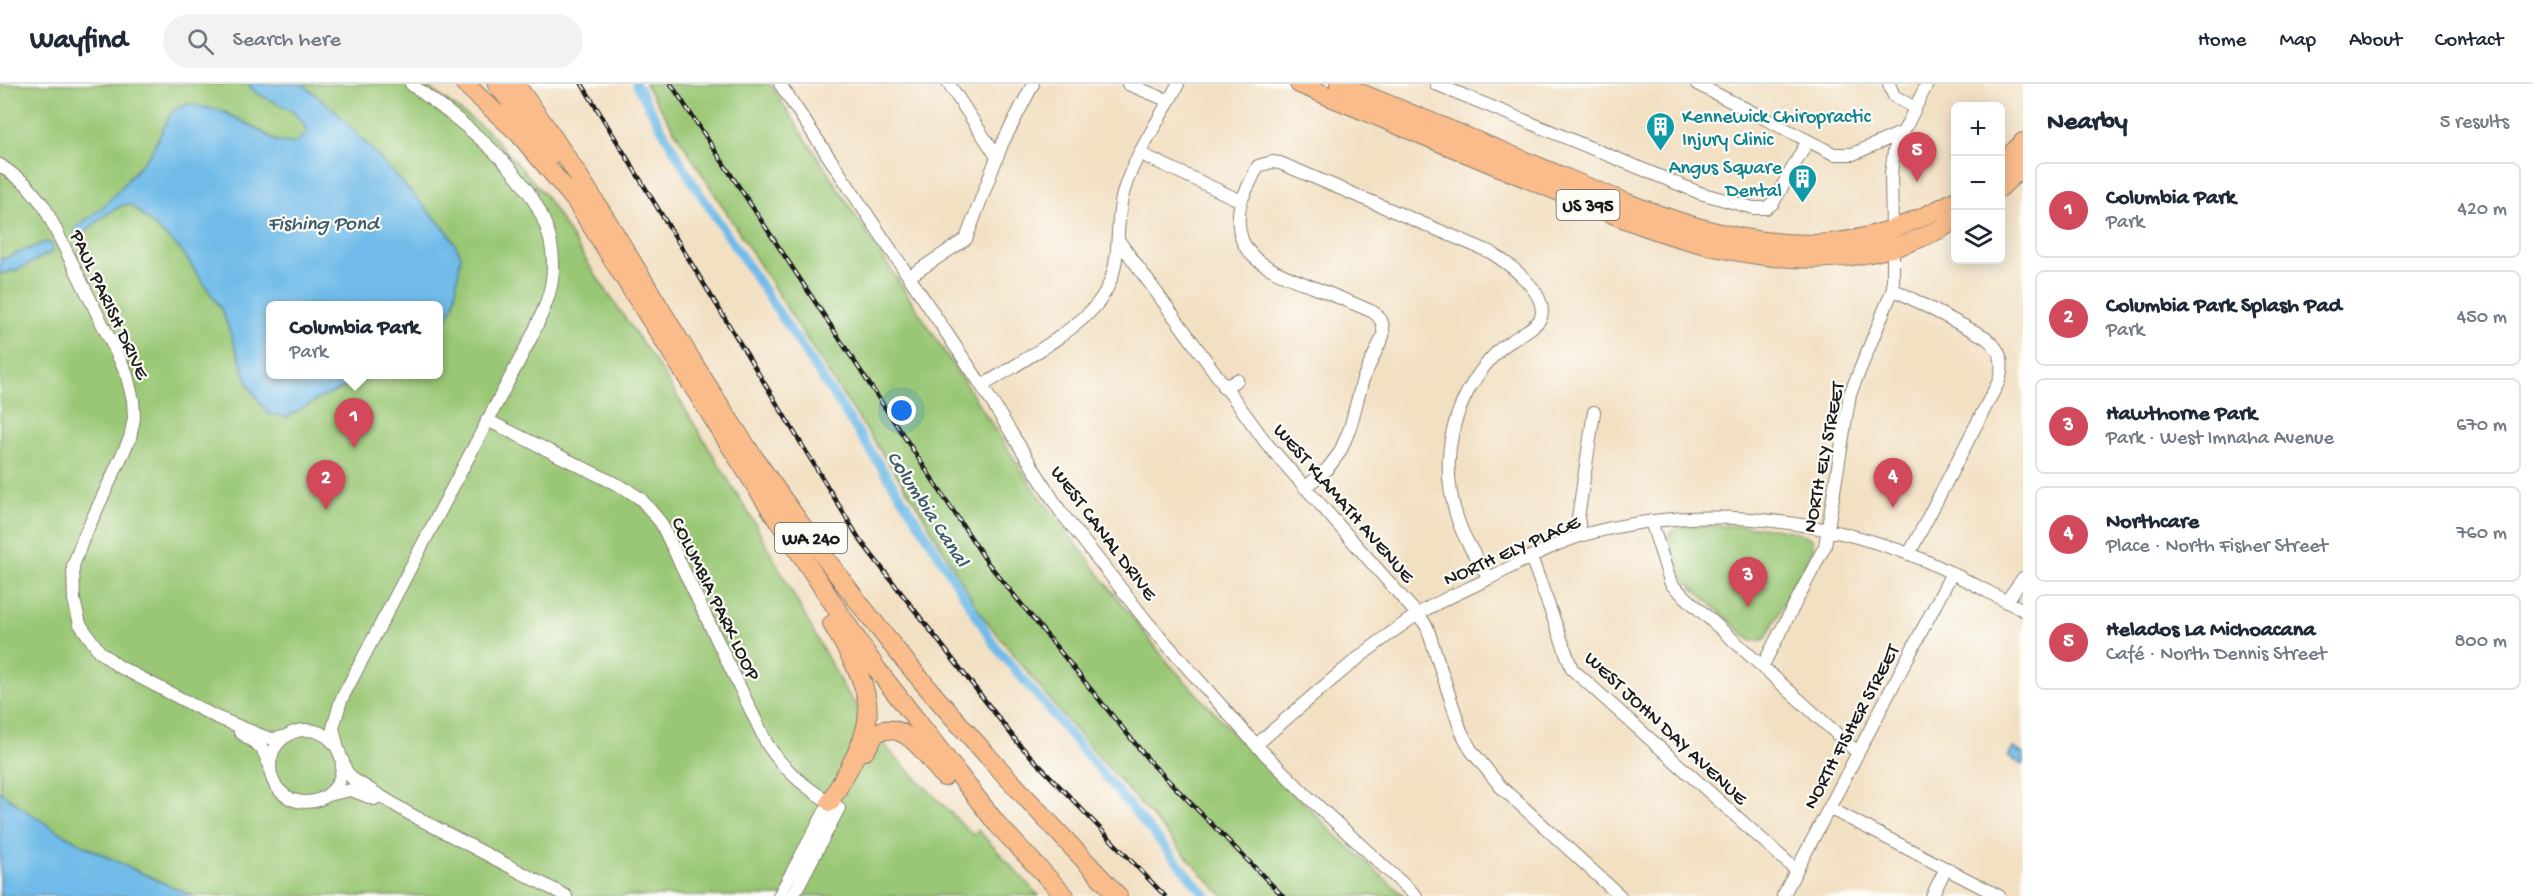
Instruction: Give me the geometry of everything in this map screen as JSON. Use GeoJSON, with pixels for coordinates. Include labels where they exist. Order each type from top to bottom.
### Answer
{"type":"FeatureCollection","features":[{"type":"Feature","properties":{"kind":"highway","name":"WA 240"},"geometry":{"type":"LineString","coordinates":[[465,84],[532,148],[575,200],[760,493],[876,668],[997,824],[1065,896]]}},
{"type":"Feature","properties":{"kind":"highway"},"geometry":{"type":"LineString","coordinates":[[497,84],[553,158],[601,239]]}},
{"type":"Feature","properties":{"kind":"highway","name":"WA 240"},"geometry":{"type":"LineString","coordinates":[[514,84],[556,140],[734,427],[810,537],[891,644],[946,708],[1118,896]]}},
{"type":"Feature","properties":{"kind":"highway","name":"US 395"},"geometry":{"type":"LineString","coordinates":[[1299,84],[1622,218],[1680,238],[1732,250],[1788,258],[1838,258],[1893,239],[1951,203]]}},
{"type":"Feature","properties":{"kind":"highway","name":"US 395"},"geometry":{"type":"LineString","coordinates":[[1339,84],[1636,207],[1692,225],[1762,240],[1798,244],[1893,239],[1930,233],[1951,222]]}},
{"type":"Feature","properties":{"kind":"highway"},"geometry":{"type":"LineString","coordinates":[[2005,162],[2023,142]]}},
{"type":"Feature","properties":{"kind":"highway"},"geometry":{"type":"LineString","coordinates":[[2005,184],[2023,166]]}},
{"type":"Feature","properties":{"kind":"highway"},"geometry":{"type":"LineString","coordinates":[[760,493],[801,573],[850,655],[862,678],[867,694],[868,720],[864,737],[835,805]]}},
{"type":"Feature","properties":{"kind":"highway"},"geometry":{"type":"LineString","coordinates":[[835,805],[873,736],[885,730],[900,731],[913,740],[992,832],[1052,896]]}},
{"type":"Feature","properties":{"kind":"street"},"geometry":{"type":"LineString","coordinates":[[408,813],[351,790],[342,790],[310,802],[292,798],[277,786],[270,769],[274,750],[287,736],[322,724],[341,700],[535,330],[549,295],[553,270],[548,237],[536,202],[509,166],[411,84]]}},
{"type":"Feature","properties":{"kind":"street","name":"WEST CANAL DRIVE"},"geometry":{"type":"LineString","coordinates":[[780,84],[910,276],[1060,511],[1149,623],[1256,745],[1306,795],[1416,896]]}},
{"type":"Feature","properties":{"kind":"street"},"geometry":{"type":"LineString","coordinates":[[949,84],[997,157]]}},
{"type":"Feature","properties":{"kind":"street"},"geometry":{"type":"LineString","coordinates":[[910,276],[966,239],[997,157],[1033,84]]}},
{"type":"Feature","properties":{"kind":"street"},"geometry":{"type":"LineString","coordinates":[[1128,84],[1169,101]]}},
{"type":"Feature","properties":{"kind":"street"},"geometry":{"type":"LineString","coordinates":[[982,386],[1061,334],[1096,306],[1113,274],[1119,241],[1118,221],[1122,197],[1129,176],[1178,84]]}},
{"type":"Feature","properties":{"kind":"street"},"geometry":{"type":"LineString","coordinates":[[1436,84],[1685,188],[1746,207],[1761,209],[1768,207],[1776,198],[1807,142]]}},
{"type":"Feature","properties":{"kind":"street"},"geometry":{"type":"LineString","coordinates":[[1697,84],[1830,153],[1844,155],[1860,152],[1901,134]]}},
{"type":"Feature","properties":{"kind":"street"},"geometry":{"type":"LineString","coordinates":[[1889,84],[1894,96],[1915,108]]}},
{"type":"Feature","properties":{"kind":"street","name":"NORTH ELY STREET"},"geometry":{"type":"LineString","coordinates":[[1762,665],[1825,546],[1850,394],[1893,289],[1892,166],[1894,152],[1927,84]]}},
{"type":"Feature","properties":{"kind":"street"},"geometry":{"type":"LineString","coordinates":[[1141,154],[1241,201]]}},
{"type":"Feature","properties":{"kind":"street"},"geometry":{"type":"LineString","coordinates":[[1305,488],[1329,468],[1345,441],[1363,379],[1383,336],[1383,322],[1373,312],[1273,271],[1254,259],[1243,244],[1238,212],[1241,201],[1258,166],[1272,162],[1280,163],[1490,252],[1519,273],[1529,284],[1540,303],[1542,314],[1536,324],[1501,348],[1478,373],[1462,401],[1451,437],[1448,473],[1455,510],[1461,529],[1489,578]]}},
{"type":"Feature","properties":{"kind":"street","name":"PAUL PARISH DRIVE"},"geometry":{"type":"LineString","coordinates":[[0,165],[20,178],[33,192],[57,232],[126,372],[131,389],[134,410],[132,429],[126,449],[83,539],[73,566],[76,612],[86,633],[108,659],[216,717],[268,738],[287,736]]}},
{"type":"Feature","properties":{"kind":"street","name":"WEST KLAMATH AVENUE"},"geometry":{"type":"LineString","coordinates":[[1119,241],[1224,388],[1305,488],[1418,614],[1427,627],[1461,731],[1471,750],[1500,786],[1620,896]]}},
{"type":"Feature","properties":{"kind":"street"},"geometry":{"type":"LineString","coordinates":[[1893,289],[1985,337],[2000,354],[2002,366],[1999,381],[1909,554]]}},
{"type":"Feature","properties":{"kind":"street"},"geometry":{"type":"LineString","coordinates":[[1224,388],[1237,380]]}},
{"type":"Feature","properties":{"kind":"street"},"geometry":{"type":"LineString","coordinates":[[1581,536],[1578,518],[1593,412]]}},
{"type":"Feature","properties":{"kind":"street","name":"COLUMBIA PARK LOOP"},"geometry":{"type":"LineString","coordinates":[[488,420],[616,483],[647,506],[668,536],[767,744],[789,773],[835,805]]}},
{"type":"Feature","properties":{"kind":"street","name":"NORTH ELY PLACE"},"geometry":{"type":"LineString","coordinates":[[1256,745],[1349,665],[1418,614],[1531,557],[1581,536],[1651,520],[1690,517],[1752,518],[1828,531],[1909,554],[1952,573],[2023,610]]}},
{"type":"Feature","properties":{"kind":"street"},"geometry":{"type":"LineString","coordinates":[[1651,520],[1671,584],[1858,753]]}},
{"type":"Feature","properties":{"kind":"street","name":"WEST JOHN DAY AVENUE"},"geometry":{"type":"LineString","coordinates":[[1531,557],[1572,669],[1797,870]]}},
{"type":"Feature","properties":{"kind":"street","name":"NORTH FISHER STREET"},"geometry":{"type":"LineString","coordinates":[[1783,896],[1952,573]]}},
{"type":"Feature","properties":{"kind":"street"},"geometry":{"type":"LineString","coordinates":[[2006,602],[2023,578]]}},
{"type":"Feature","properties":{"kind":"street"},"geometry":{"type":"LineString","coordinates":[[341,700],[333,728],[346,771],[352,779],[408,813],[567,896]]}},
{"type":"Feature","properties":{"kind":"street","name":"PAUL PARISH DRIVE"},"geometry":{"type":"LineString","coordinates":[[216,717],[259,746],[267,755],[270,769]]}},
{"type":"Feature","properties":{"kind":"street"},"geometry":{"type":"LineString","coordinates":[[304,730],[321,733],[331,739],[340,754],[341,777],[327,795]]}},
{"type":"Feature","properties":{"kind":"street"},"geometry":{"type":"LineString","coordinates":[[779,896],[835,805]]}},
{"type":"Feature","properties":{"kind":"street"},"geometry":{"type":"LineString","coordinates":[[793,896],[835,805]]}},
{"type":"Feature","properties":{"kind":"street"},"geometry":{"type":"LineString","coordinates":[[1829,808],[1999,896]]}},
{"type":"Feature","properties":{"kind":"street"},"geometry":{"type":"LineString","coordinates":[[1932,896],[1946,868]]}},
{"type":"Feature","properties":{"kind":"green space"},"geometry":{"type":"Polygon","coordinates":[[[0,84],[423,84],[488,131],[545,195],[594,273],[663,373],[754,522],[845,690],[892,754],[973,835],[978,830],[1039,896],[193,896],[93,850],[22,808],[0,791],[0,84]]]}},
{"type":"Feature","properties":{"kind":"green space"},"geometry":{"type":"Polygon","coordinates":[[[645,84],[770,84],[1030,483],[1168,663],[1241,741],[1338,837],[1404,896],[1223,896],[1202,874],[1062,715],[980,613],[917,505],[830,376],[645,84]]]}},
{"type":"Feature","properties":{"kind":"green space"},"geometry":{"type":"Polygon","coordinates":[[[1708,525],[1781,529],[1806,536],[1813,541],[1813,549],[1765,639],[1750,640],[1678,574],[1668,536],[1677,527],[1708,525]]]}},
{"type":"Feature","properties":{"kind":"water","name":"Fishing Pond"},"geometry":{"type":"Polygon","coordinates":[[[248,84],[302,84],[335,110],[448,232],[461,255],[454,303],[443,328],[443,301],[266,301],[266,379],[365,379],[320,398],[288,417],[268,414],[250,388],[222,310],[180,249],[130,204],[110,212],[80,237],[74,231],[102,208],[151,153],[172,111],[188,104],[222,111],[278,142],[294,143],[307,133],[296,115],[254,91],[248,84]]]}},
{"type":"Feature","properties":{"kind":"water"},"geometry":{"type":"Polygon","coordinates":[[[46,242],[52,244],[52,252],[17,270],[0,274],[0,260],[46,242]]]}},
{"type":"Feature","properties":{"kind":"water"},"geometry":{"type":"Polygon","coordinates":[[[2013,748],[2023,754],[2023,765],[2008,757],[2013,748]]]}},
{"type":"Feature","properties":{"kind":"water"},"geometry":{"type":"Polygon","coordinates":[[[0,791],[68,837],[193,896],[0,896],[0,791]]]}},
{"type":"Feature","properties":{"kind":"waterway","name":"Columbia Canal"},"geometry":{"type":"LineString","coordinates":[[636,84],[691,180],[925,533],[995,646],[1206,896]]}},
{"type":"Feature","properties":{"kind":"railway"},"geometry":{"type":"LineString","coordinates":[[582,84],[860,540],[1018,743],[1165,896]]}},
{"type":"Feature","properties":{"kind":"railway"},"geometry":{"type":"LineString","coordinates":[[671,84],[987,562],[1151,763],[1283,896]]}},
{"type":"Feature","properties":{"kind":"place","name":"Kennewick Chiropractic Injury Clinic"},"geometry":{"type":"Point","coordinates":[1661,152]}},
{"type":"Feature","properties":{"kind":"place","name":"Helados La Michoacana"},"geometry":{"type":"Point","coordinates":[1917,182]}},
{"type":"Feature","properties":{"kind":"place","name":"Angus Square Dental"},"geometry":{"type":"Point","coordinates":[1803,204]}},
{"type":"Feature","properties":{"kind":"place","name":"Columbia Park"},"geometry":{"type":"Point","coordinates":[354,448]}},
{"type":"Feature","properties":{"kind":"place","name":"Northcare"},"geometry":{"type":"Point","coordinates":[1893,508]}},
{"type":"Feature","properties":{"kind":"place","name":"Columbia Park Splash Pad"},"geometry":{"type":"Point","coordinates":[326,510]}},
{"type":"Feature","properties":{"kind":"place","name":"Hawthorne Park"},"geometry":{"type":"Point","coordinates":[1748,607]}}]}
